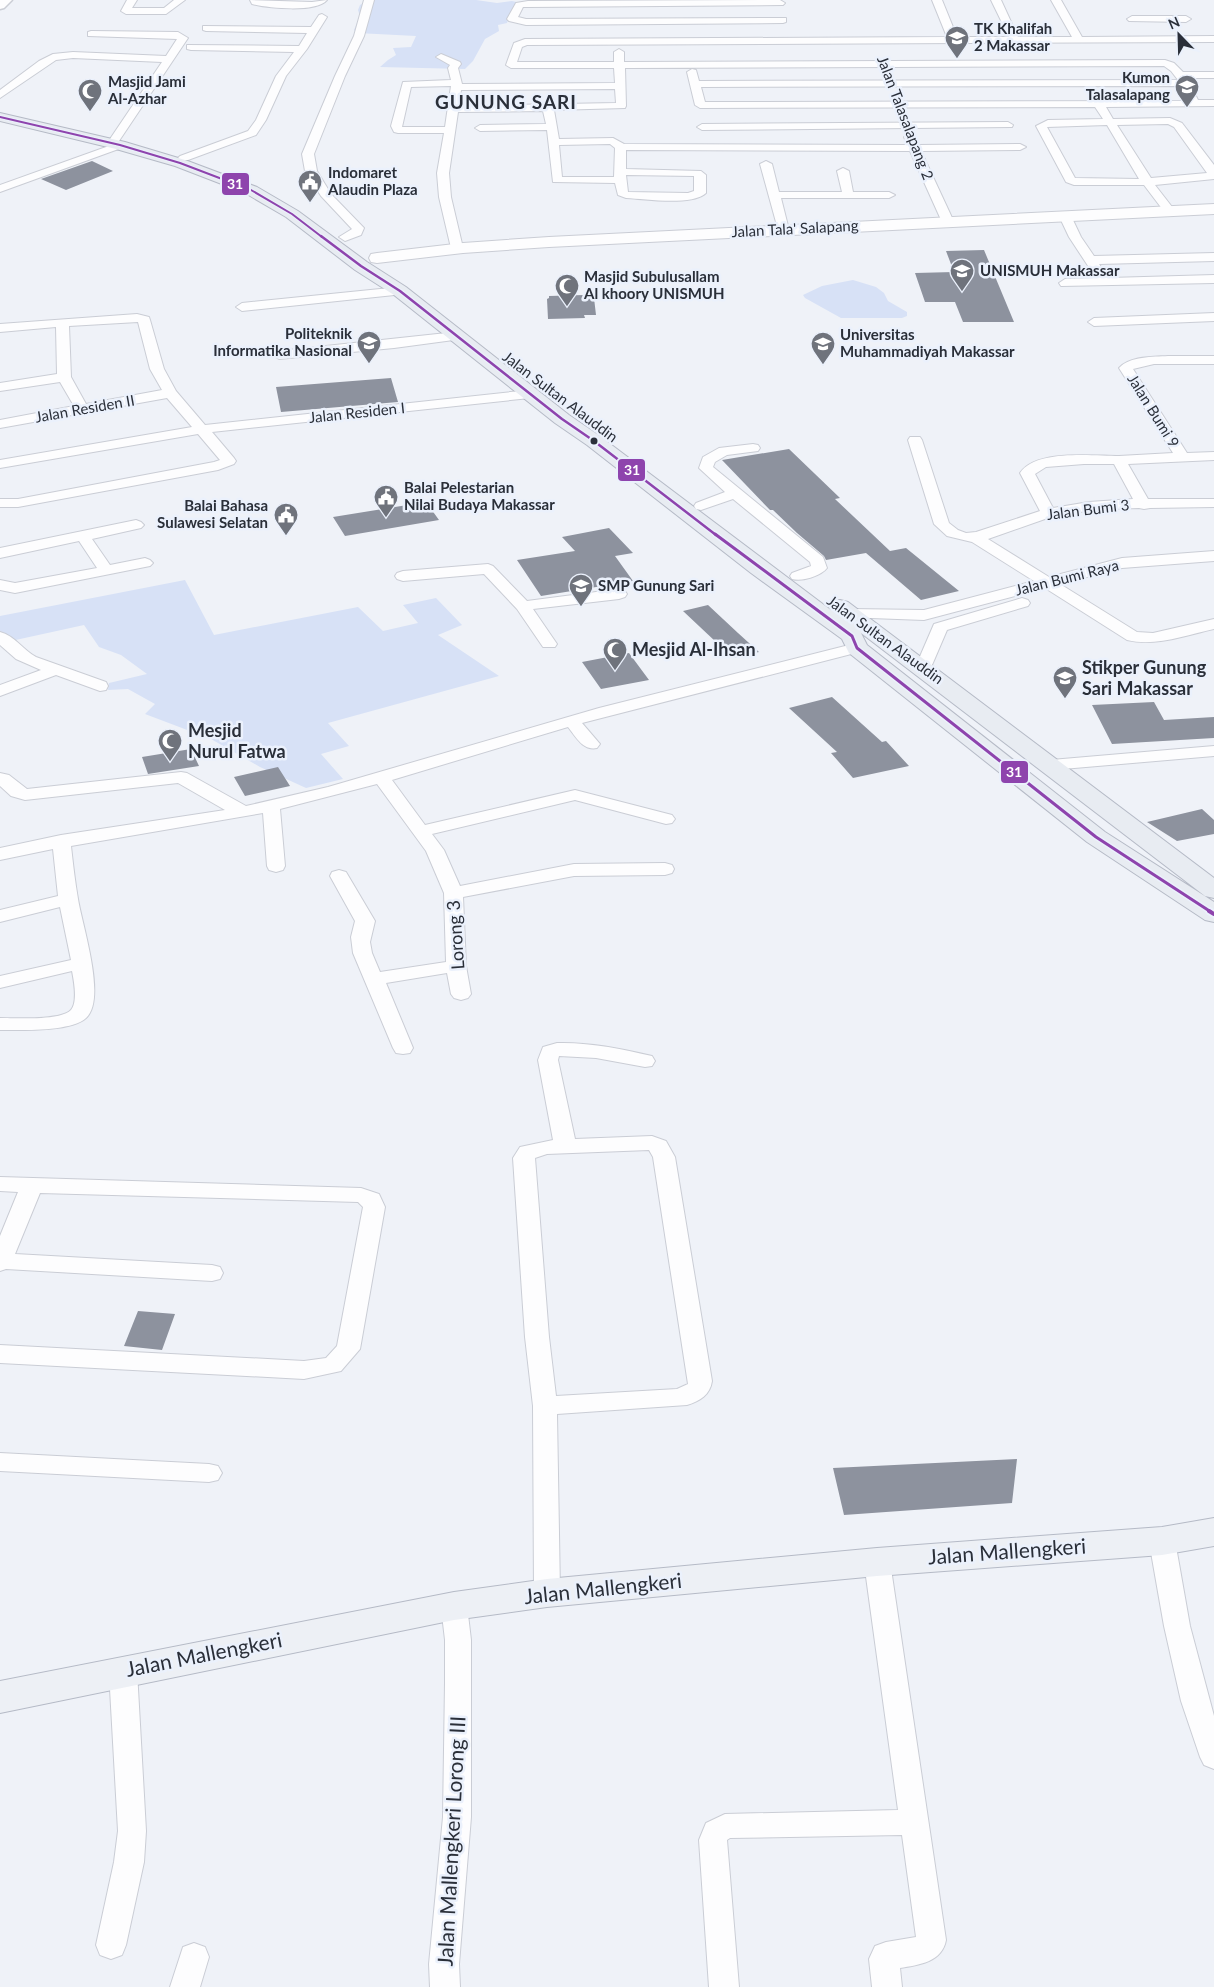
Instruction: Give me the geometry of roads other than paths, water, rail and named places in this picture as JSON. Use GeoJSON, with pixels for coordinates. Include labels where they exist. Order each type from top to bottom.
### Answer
{"type":"FeatureCollection","features":[{"type":"Feature","properties":{"kind":"highway","name":"Jalan Sultan Alauddin"},"geometry":{"type":"LineString","coordinates":[[0,111],[117,142],[215,175],[298,212],[345,237],[377,258],[566,402],[604,439],[759,568],[852,636],[857,648],[1096,836],[1210,901]]}},
{"type":"Feature","properties":{"kind":"highway","name":"Jalan Sultan Alauddin"},"geometry":{"type":"LineString","coordinates":[[0,117],[184,158],[252,183],[298,212],[361,266],[400,292],[456,336],[521,396],[604,439],[701,506],[924,668],[1057,770],[1210,901]]}},
{"type":"Feature","properties":{"kind":"main road","name":"Jalan Tala' Salapang"},"geometry":{"type":"LineString","coordinates":[[377,258],[457,248],[563,240],[1066,218],[1214,209]]}},
{"type":"Feature","properties":{"kind":"main road","name":"Jalan Mallengkeri"},"geometry":{"type":"LineString","coordinates":[[0,1697],[454,1606],[547,1593],[877,1562],[1162,1541],[1214,1532]]}},
{"type":"Feature","properties":{"kind":"street"},"geometry":{"type":"LineString","coordinates":[[0,4],[6,0]]}},
{"type":"Feature","properties":{"kind":"street"},"geometry":{"type":"LineString","coordinates":[[132,0],[126,11],[166,12],[180,0]]}},
{"type":"Feature","properties":{"kind":"street"},"geometry":{"type":"LineString","coordinates":[[255,0],[255,2],[263,4],[313,5],[319,4],[322,0]]}},
{"type":"Feature","properties":{"kind":"street"},"geometry":{"type":"LineString","coordinates":[[281,0],[331,0]]}},
{"type":"Feature","properties":{"kind":"street"},"geometry":{"type":"LineString","coordinates":[[345,237],[357,232],[358,228],[327,196],[311,171],[308,154],[340,76],[359,36],[369,0]]}},
{"type":"Feature","properties":{"kind":"street"},"geometry":{"type":"LineString","coordinates":[[937,0],[953,40]]}},
{"type":"Feature","properties":{"kind":"street"},"geometry":{"type":"LineString","coordinates":[[996,0],[1015,40]]}},
{"type":"Feature","properties":{"kind":"street"},"geometry":{"type":"LineString","coordinates":[[1056,0],[1078,39]]}},
{"type":"Feature","properties":{"kind":"street"},"geometry":{"type":"LineString","coordinates":[[454,109],[621,106],[619,42],[614,2]]}},
{"type":"Feature","properties":{"kind":"street"},"geometry":{"type":"LineString","coordinates":[[783,20],[526,22],[512,19],[519,5],[525,4],[780,2],[789,41]]}},
{"type":"Feature","properties":{"kind":"street"},"geometry":{"type":"LineString","coordinates":[[1143,39],[1129,16],[1186,19]]}},
{"type":"Feature","properties":{"kind":"street"},"geometry":{"type":"LineString","coordinates":[[184,158],[252,133],[261,120],[281,76],[302,49],[318,23],[206,28]]}},
{"type":"Feature","properties":{"kind":"street"},"geometry":{"type":"LineString","coordinates":[[0,189],[117,142],[183,38],[181,36],[91,34]]}},
{"type":"Feature","properties":{"kind":"street"},"geometry":{"type":"LineString","coordinates":[[1195,104],[1178,70],[1172,64],[880,52],[789,41],[521,43],[518,45],[511,64],[691,65],[880,52],[953,40],[1214,38]]}},
{"type":"Feature","properties":{"kind":"street"},"geometry":{"type":"LineString","coordinates":[[191,47],[302,49]]}},
{"type":"Feature","properties":{"kind":"street","name":"Jalan Talasalapang 2"},"geometry":{"type":"LineString","coordinates":[[880,52],[913,147],[948,222]]}},
{"type":"Feature","properties":{"kind":"street"},"geometry":{"type":"LineString","coordinates":[[0,95],[54,57],[73,55],[170,59]]}},
{"type":"Feature","properties":{"kind":"street"},"geometry":{"type":"LineString","coordinates":[[441,57],[456,64],[453,68],[457,85],[443,173],[444,188],[457,248]]}},
{"type":"Feature","properties":{"kind":"street"},"geometry":{"type":"LineString","coordinates":[[691,65],[700,106],[704,149]]}},
{"type":"Feature","properties":{"kind":"street"},"geometry":{"type":"LineString","coordinates":[[695,84],[890,84],[1181,79],[1214,75]]}},
{"type":"Feature","properties":{"kind":"street"},"geometry":{"type":"LineString","coordinates":[[450,130],[398,130],[396,126],[407,84],[621,86]]}},
{"type":"Feature","properties":{"kind":"street"},"geometry":{"type":"LineString","coordinates":[[700,106],[1214,103]]}},
{"type":"Feature","properties":{"kind":"street"},"geometry":{"type":"LineString","coordinates":[[1098,104],[1147,182],[1170,212]]}},
{"type":"Feature","properties":{"kind":"street"},"geometry":{"type":"LineString","coordinates":[[548,107],[552,127],[557,180],[620,176],[697,173],[700,175],[700,193],[697,196],[629,195],[622,193],[620,176],[621,147]]}},
{"type":"Feature","properties":{"kind":"street"},"geometry":{"type":"LineString","coordinates":[[1111,122],[1174,122],[1213,171],[1213,176],[1209,177],[1147,182],[1074,182],[1070,180],[1041,126],[1048,124],[1111,122]]}},
{"type":"Feature","properties":{"kind":"street"},"geometry":{"type":"LineString","coordinates":[[702,127],[1008,126]]}},
{"type":"Feature","properties":{"kind":"street"},"geometry":{"type":"LineString","coordinates":[[480,128],[552,127]]}},
{"type":"Feature","properties":{"kind":"street"},"geometry":{"type":"LineString","coordinates":[[553,142],[612,140],[621,147],[704,149],[1020,147]]}},
{"type":"Feature","properties":{"kind":"street"},"geometry":{"type":"LineString","coordinates":[[766,164],[783,230]]}},
{"type":"Feature","properties":{"kind":"street"},"geometry":{"type":"LineString","coordinates":[[843,171],[848,195]]}},
{"type":"Feature","properties":{"kind":"street"},"geometry":{"type":"LineString","coordinates":[[775,196],[889,195]]}},
{"type":"Feature","properties":{"kind":"street"},"geometry":{"type":"LineString","coordinates":[[1066,218],[1075,237],[1105,282]]}},
{"type":"Feature","properties":{"kind":"street"},"geometry":{"type":"LineString","coordinates":[[1092,260],[1214,256]]}},
{"type":"Feature","properties":{"kind":"street"},"geometry":{"type":"LineString","coordinates":[[1065,283],[1214,279]]}},
{"type":"Feature","properties":{"kind":"street"},"geometry":{"type":"LineString","coordinates":[[242,307],[400,292]]}},
{"type":"Feature","properties":{"kind":"street"},"geometry":{"type":"LineString","coordinates":[[1094,322],[1214,317]]}},
{"type":"Feature","properties":{"kind":"street"},"geometry":{"type":"LineString","coordinates":[[0,328],[137,318],[144,320],[157,369],[170,393],[228,460],[228,463],[18,503],[0,503]]}},
{"type":"Feature","properties":{"kind":"street"},"geometry":{"type":"LineString","coordinates":[[62,323],[64,377],[82,409]]}},
{"type":"Feature","properties":{"kind":"street"},"geometry":{"type":"LineString","coordinates":[[279,355],[456,336]]}},
{"type":"Feature","properties":{"kind":"street","name":"Jalan Bumi 9"},"geometry":{"type":"LineString","coordinates":[[1183,458],[1126,368],[1130,364],[1142,362],[1214,361]]}},
{"type":"Feature","properties":{"kind":"street"},"geometry":{"type":"LineString","coordinates":[[0,387],[64,377]]}},
{"type":"Feature","properties":{"kind":"street","name":"Jalan Residen II"},"geometry":{"type":"LineString","coordinates":[[0,424],[170,393]]}},
{"type":"Feature","properties":{"kind":"street","name":"Jalan Residen I"},"geometry":{"type":"LineString","coordinates":[[0,464],[203,429],[521,396]]}},
{"type":"Feature","properties":{"kind":"street","name":"Jalan Bumi 3"},"geometry":{"type":"LineString","coordinates":[[915,440],[942,524],[956,535],[975,537],[1049,513],[1096,506],[1214,503]]}},
{"type":"Feature","properties":{"kind":"street"},"geometry":{"type":"LineString","coordinates":[[753,448],[724,451],[712,456],[707,462],[706,468],[818,560],[820,566],[818,569],[798,576]]}},
{"type":"Feature","properties":{"kind":"street"},"geometry":{"type":"LineString","coordinates":[[1049,513],[1027,473],[1038,465],[1054,462],[1214,456]]}},
{"type":"Feature","properties":{"kind":"street"},"geometry":{"type":"LineString","coordinates":[[1119,460],[1144,504]]}},
{"type":"Feature","properties":{"kind":"street"},"geometry":{"type":"LineString","coordinates":[[701,506],[735,493]]}},
{"type":"Feature","properties":{"kind":"street"},"geometry":{"type":"LineString","coordinates":[[0,553],[136,525]]}},
{"type":"Feature","properties":{"kind":"street"},"geometry":{"type":"LineString","coordinates":[[83,536],[106,570]]}},
{"type":"Feature","properties":{"kind":"street","name":"Jalan Bumi 3"},"geometry":{"type":"LineString","coordinates":[[975,537],[1133,637],[1153,638],[1214,624]]}},
{"type":"Feature","properties":{"kind":"street","name":"Jalan Bumi Raya"},"geometry":{"type":"LineString","coordinates":[[940,627],[1132,562],[1214,556]]}},
{"type":"Feature","properties":{"kind":"street"},"geometry":{"type":"LineString","coordinates":[[0,585],[15,588],[145,563]]}},
{"type":"Feature","properties":{"kind":"street","name":"Jalan Bumi Raya"},"geometry":{"type":"LineString","coordinates":[[850,614],[924,615],[1054,587],[1133,573],[1214,565]]}},
{"type":"Feature","properties":{"kind":"street"},"geometry":{"type":"LineString","coordinates":[[403,576],[488,569],[523,606],[549,644]]}},
{"type":"Feature","properties":{"kind":"street"},"geometry":{"type":"LineString","coordinates":[[523,606],[619,594]]}},
{"type":"Feature","properties":{"kind":"street"},"geometry":{"type":"LineString","coordinates":[[924,615],[940,627],[924,668]]}},
{"type":"Feature","properties":{"kind":"street"},"geometry":{"type":"LineString","coordinates":[[0,637],[22,656],[100,686]]}},
{"type":"Feature","properties":{"kind":"street"},"geometry":{"type":"LineString","coordinates":[[0,854],[61,841],[161,827],[271,806],[381,778],[488,744],[857,648]]}},
{"type":"Feature","properties":{"kind":"street"},"geometry":{"type":"LineString","coordinates":[[0,691],[55,670]]}},
{"type":"Feature","properties":{"kind":"street"},"geometry":{"type":"LineString","coordinates":[[572,722],[590,744]]}},
{"type":"Feature","properties":{"kind":"street"},"geometry":{"type":"LineString","coordinates":[[1057,770],[1214,751]]}},
{"type":"Feature","properties":{"kind":"street"},"geometry":{"type":"LineString","coordinates":[[1057,770],[1214,760]]}},
{"type":"Feature","properties":{"kind":"street"},"geometry":{"type":"LineString","coordinates":[[0,778],[19,794],[29,795],[181,777],[244,812]]}},
{"type":"Feature","properties":{"kind":"street","name":"Lorong 3"},"geometry":{"type":"LineString","coordinates":[[381,778],[435,850],[453,893],[456,966],[461,994]]}},
{"type":"Feature","properties":{"kind":"street"},"geometry":{"type":"LineString","coordinates":[[422,831],[575,795],[666,819]]}},
{"type":"Feature","properties":{"kind":"street"},"geometry":{"type":"LineString","coordinates":[[271,806],[276,866]]}},
{"type":"Feature","properties":{"kind":"street"},"geometry":{"type":"LineString","coordinates":[[0,1024],[69,1019],[78,1014],[84,1004],[85,996],[81,963],[68,899],[61,841]]}},
{"type":"Feature","properties":{"kind":"street"},"geometry":{"type":"LineString","coordinates":[[453,893],[574,870],[665,869]]}},
{"type":"Feature","properties":{"kind":"street"},"geometry":{"type":"LineString","coordinates":[[339,876],[365,921],[366,928],[361,936],[364,958],[403,1048]]}},
{"type":"Feature","properties":{"kind":"street"},"geometry":{"type":"LineString","coordinates":[[0,916],[68,899]]}},
{"type":"Feature","properties":{"kind":"street"},"geometry":{"type":"LineString","coordinates":[[0,982],[81,963]]}},
{"type":"Feature","properties":{"kind":"street"},"geometry":{"type":"LineString","coordinates":[[374,979],[456,966]]}},
{"type":"Feature","properties":{"kind":"street"},"geometry":{"type":"LineString","coordinates":[[565,1145],[548,1060],[550,1052],[570,1048],[645,1061]]}},
{"type":"Feature","properties":{"kind":"street"},"geometry":{"type":"LineString","coordinates":[[545,1406],[677,1398],[692,1393],[699,1388],[700,1384],[664,1157],[660,1149],[654,1144],[647,1142],[565,1145],[531,1151],[524,1158],[537,1337],[545,1406],[547,1593]]}},
{"type":"Feature","properties":{"kind":"street"},"geometry":{"type":"LineString","coordinates":[[0,1184],[361,1195],[371,1199],[374,1207],[348,1349],[333,1365],[304,1370],[0,1354]]}},
{"type":"Feature","properties":{"kind":"street"},"geometry":{"type":"LineString","coordinates":[[32,1185],[0,1262],[212,1273]]}},
{"type":"Feature","properties":{"kind":"street"},"geometry":{"type":"LineString","coordinates":[[0,1462],[208,1473]]}},
{"type":"Feature","properties":{"kind":"street"},"geometry":{"type":"LineString","coordinates":[[1162,1541],[1177,1626],[1195,1701],[1214,1757]]}},
{"type":"Feature","properties":{"kind":"street"},"geometry":{"type":"LineString","coordinates":[[877,1562],[931,1940],[930,1945],[919,1951],[886,1956],[887,1987]]}},
{"type":"Feature","properties":{"kind":"street","name":"Jalan Mallengkeri Lorong III"},"geometry":{"type":"LineString","coordinates":[[445,1987],[444,1964],[457,1817],[460,1683],[454,1606]]}},
{"type":"Feature","properties":{"kind":"street"},"geometry":{"type":"LineString","coordinates":[[111,1946],[129,1862],[132,1831],[123,1671]]}},
{"type":"Feature","properties":{"kind":"street"},"geometry":{"type":"LineString","coordinates":[[724,1987],[714,1868],[713,1840],[716,1832],[725,1826],[740,1825],[913,1822]]}},
{"type":"Feature","properties":{"kind":"street"},"geometry":{"type":"LineString","coordinates":[[185,1987],[194,1956]]}},
{"type":"Feature","properties":{"kind":"place","name":"TK Khalifah 2 Makassar"},"geometry":{"type":"Point","coordinates":[957,59]}},
{"type":"Feature","properties":{"kind":"place","name":"Kumon Talasalapang"},"geometry":{"type":"Point","coordinates":[1187,108]}},
{"type":"Feature","properties":{"kind":"place","name":"Masjid Jami Al-Azhar"},"geometry":{"type":"Point","coordinates":[90,112]}},
{"type":"Feature","properties":{"kind":"place","name":"Indomaret Alaudin Plaza"},"geometry":{"type":"Point","coordinates":[310,203]}},
{"type":"Feature","properties":{"kind":"place","name":"UNISMUH Makassar"},"geometry":{"type":"Point","coordinates":[962,292]}},
{"type":"Feature","properties":{"kind":"place","name":"Masjid Subulusallam Al khoory UNISMUH"},"geometry":{"type":"Point","coordinates":[567,307]}},
{"type":"Feature","properties":{"kind":"place","name":"Politeknik Informatika Nasional"},"geometry":{"type":"Point","coordinates":[369,364]}},
{"type":"Feature","properties":{"kind":"place","name":"Universitas Muhammadiyah Makassar"},"geometry":{"type":"Point","coordinates":[823,365]}},
{"type":"Feature","properties":{"kind":"place","name":"Balai Pelestarian Nilai Budaya Makassar"},"geometry":{"type":"Point","coordinates":[386,518]}},
{"type":"Feature","properties":{"kind":"place","name":"Balai Bahasa Sulawesi Selatan"},"geometry":{"type":"Point","coordinates":[286,536]}},
{"type":"Feature","properties":{"kind":"place","name":"SMP Gunung Sari"},"geometry":{"type":"Point","coordinates":[581,607]}},
{"type":"Feature","properties":{"kind":"place","name":"Mesjid Al-Ihsan"},"geometry":{"type":"Point","coordinates":[615,671]}},
{"type":"Feature","properties":{"kind":"place","name":"Stikper Gunung Sari Makassar"},"geometry":{"type":"Point","coordinates":[1065,699]}},
{"type":"Feature","properties":{"kind":"place","name":"Mesjid Nurul Fatwa"},"geometry":{"type":"Point","coordinates":[170,762]}},
{"type":"Feature","properties":{"kind":"district","name":"GUNUNG SARI"},"geometry":{"type":"Point","coordinates":[506,102]}}]}
